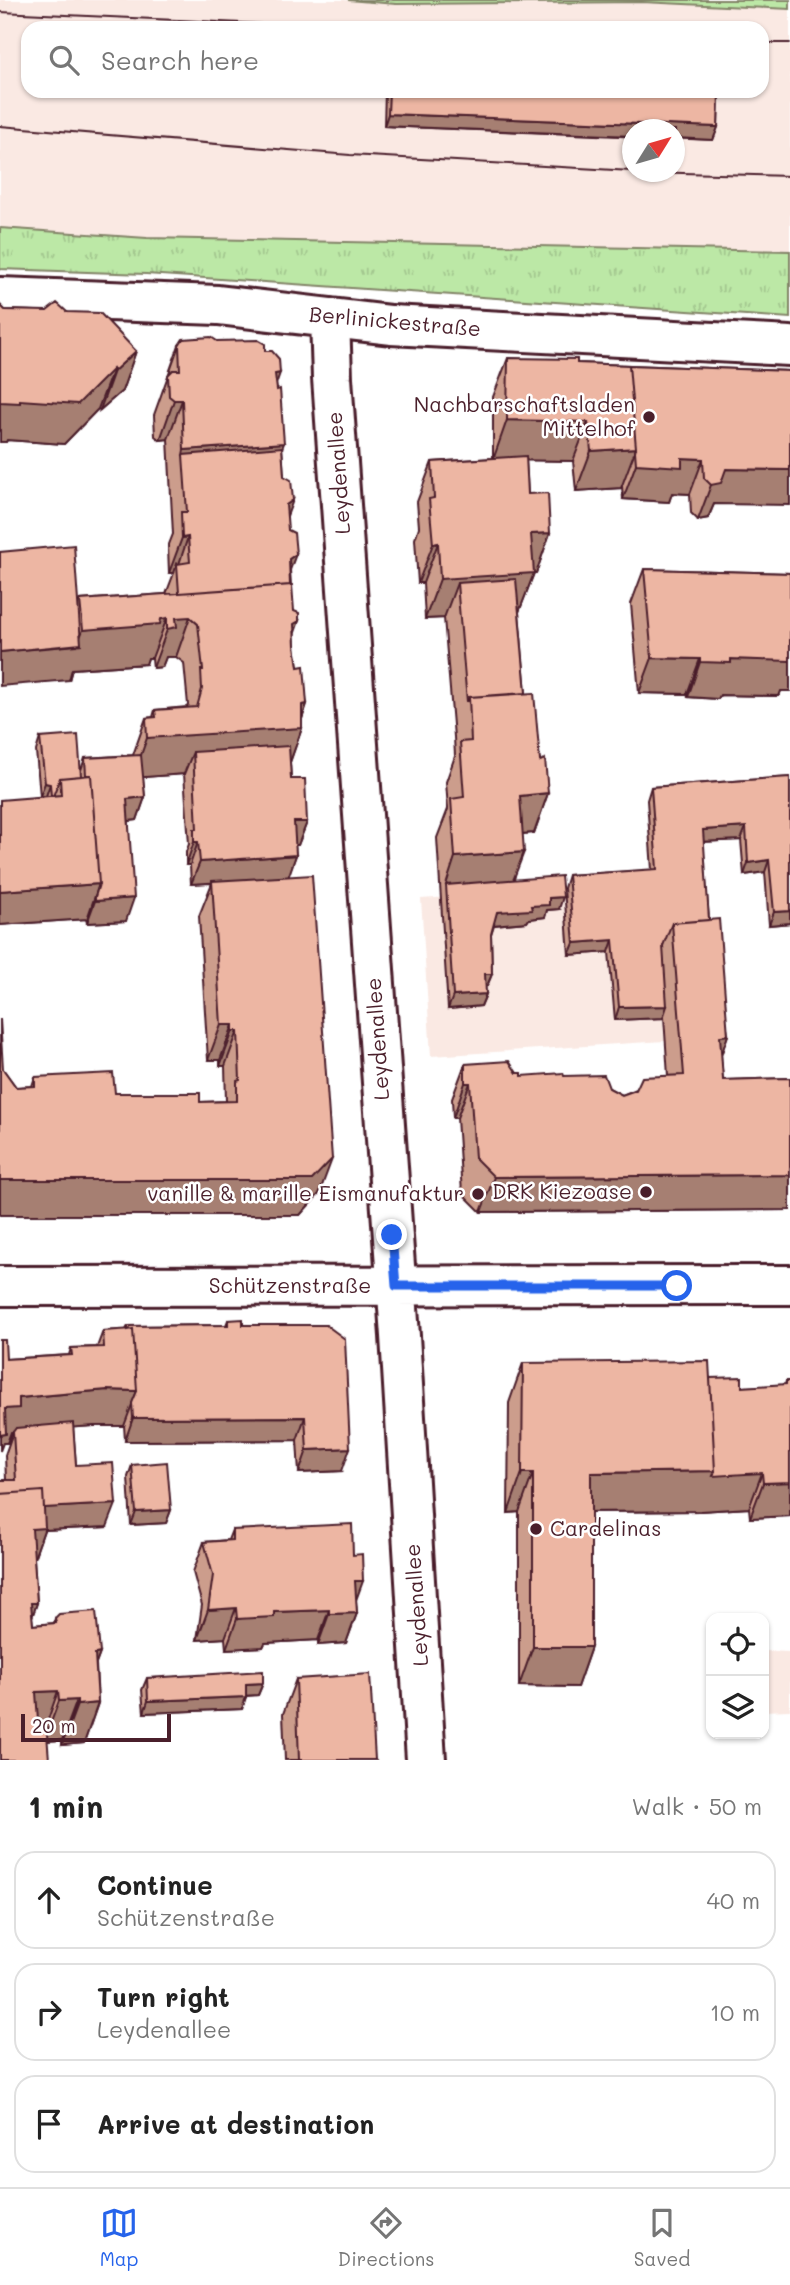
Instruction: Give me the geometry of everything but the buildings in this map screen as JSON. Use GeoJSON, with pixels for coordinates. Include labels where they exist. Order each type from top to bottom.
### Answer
{"type":"FeatureCollection","features":[{"type":"Feature","properties":{"kind":"street","name":"Berlinickestraße"},"geometry":{"type":"LineString","coordinates":[[0,297],[218,305],[391,325],[790,346]]}},
{"type":"Feature","properties":{"kind":"street","name":"Leydenallee"},"geometry":{"type":"LineString","coordinates":[[330,318],[426,1760]]}},
{"type":"Feature","properties":{"kind":"street","name":"Schützenstraße"},"geometry":{"type":"LineString","coordinates":[[0,1286],[790,1285]]}},
{"type":"Feature","properties":{"kind":"shaded area"},"geometry":{"type":"Polygon","coordinates":[[[0,0],[344,0],[396,4],[642,2],[790,9],[790,251],[147,238],[0,228],[0,0]]]}},
{"type":"Feature","properties":{"kind":"shaded area"},"geometry":{"type":"Polygon","coordinates":[[[653,882],[665,1041],[431,1056],[421,899],[653,882]]]}},
{"type":"Feature","properties":{"kind":"shaded area"},"geometry":{"type":"Polygon","coordinates":[[[769,1651],[790,1652],[790,1710],[769,1711],[769,1651]]]}},
{"type":"Feature","properties":{"kind":"green space"},"geometry":{"type":"Polygon","coordinates":[[[348,0],[790,0],[790,9],[642,2],[396,4],[348,0]]]}},
{"type":"Feature","properties":{"kind":"green space"},"geometry":{"type":"Polygon","coordinates":[[[0,228],[147,238],[790,251],[790,318],[146,274],[0,269],[0,228]]]}},
{"type":"Feature","properties":{"kind":"tram line"},"geometry":{"type":"LineString","coordinates":[[0,12],[197,21]]}},
{"type":"Feature","properties":{"kind":"tram line"},"geometry":{"type":"LineString","coordinates":[[769,43],[790,43]]}},
{"type":"Feature","properties":{"kind":"tram line"},"geometry":{"type":"LineString","coordinates":[[0,126],[350,155],[622,170]]}},
{"type":"Feature","properties":{"kind":"tram line"},"geometry":{"type":"LineString","coordinates":[[685,173],[790,176]]}},
{"type":"Feature","properties":{"kind":"place","name":"Nachbarschaftsladen Mittelhof"},"geometry":{"type":"Point","coordinates":[649,417]}},
{"type":"Feature","properties":{"kind":"place","name":"DRK Kiezoase"},"geometry":{"type":"Point","coordinates":[646,1192]}},
{"type":"Feature","properties":{"kind":"place","name":"vanille & marille Eismanufaktur"},"geometry":{"type":"Point","coordinates":[478,1194]}},
{"type":"Feature","properties":{"kind":"place","name":"Cardelinas"},"geometry":{"type":"Point","coordinates":[536,1529]}},
{"type":"Feature","properties":{"kind":"route"},"geometry":{"type":"LineString","coordinates":[[392,1235],[396,1286],[677,1286]]}}]}
